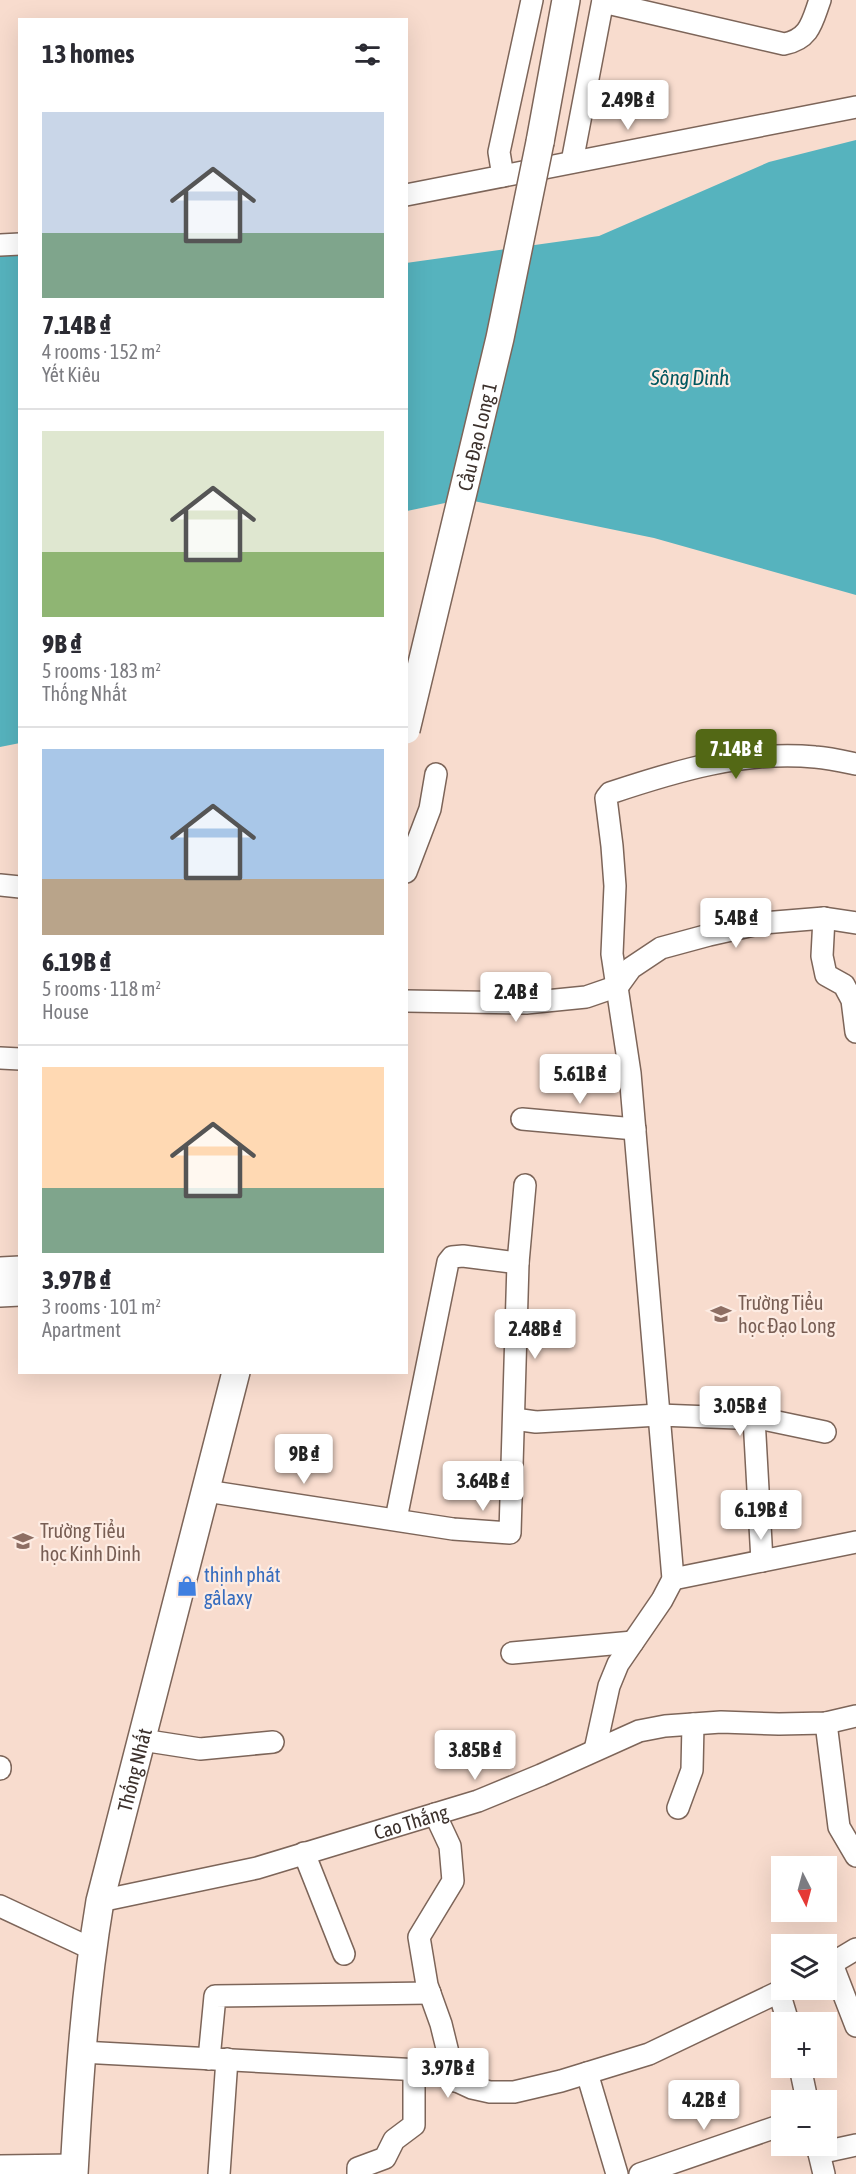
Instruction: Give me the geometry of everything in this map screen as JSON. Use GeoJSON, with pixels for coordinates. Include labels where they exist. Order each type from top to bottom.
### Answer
{"type":"FeatureCollection","features":[{"type":"Feature","properties":{"kind":"main road","name":"Cầu Đạo Long 1"},"geometry":{"type":"LineString","coordinates":[[408,722],[500,338],[566,0]]}},
{"type":"Feature","properties":{"kind":"main road"},"geometry":{"type":"LineString","coordinates":[[0,1271],[18,1270]]}},
{"type":"Feature","properties":{"kind":"main road"},"geometry":{"type":"LineString","coordinates":[[0,1293],[18,1292]]}},
{"type":"Feature","properties":{"kind":"main road","name":"Thống Nhất"},"geometry":{"type":"LineString","coordinates":[[74,2170],[81,2052],[92,1949],[100,1901],[235,1374]]}},
{"type":"Feature","properties":{"kind":"street"},"geometry":{"type":"LineString","coordinates":[[503,176],[499,152],[532,0]]}},
{"type":"Feature","properties":{"kind":"street"},"geometry":{"type":"LineString","coordinates":[[572,162],[603,1],[784,44],[798,42],[808,30],[820,0]]}},
{"type":"Feature","properties":{"kind":"street"},"geometry":{"type":"LineString","coordinates":[[408,195],[856,107]]}},
{"type":"Feature","properties":{"kind":"street"},"geometry":{"type":"LineString","coordinates":[[0,245],[18,244]]}},
{"type":"Feature","properties":{"kind":"street"},"geometry":{"type":"LineString","coordinates":[[595,1750],[609,1686],[618,1664],[662,1600],[673,1579],[630,1073],[612,954],[615,886],[606,798],[610,793],[657,777],[720,762],[768,756],[814,757],[856,764]]}},
{"type":"Feature","properties":{"kind":"street"},"geometry":{"type":"LineString","coordinates":[[408,867],[430,809],[436,774]]}},
{"type":"Feature","properties":{"kind":"street"},"geometry":{"type":"LineString","coordinates":[[0,885],[18,886]]}},
{"type":"Feature","properties":{"kind":"street"},"geometry":{"type":"LineString","coordinates":[[824,918],[822,956],[826,975],[844,985],[852,1000],[855,1020]]}},
{"type":"Feature","properties":{"kind":"street"},"geometry":{"type":"LineString","coordinates":[[408,1001],[446,1004],[525,1003],[586,997],[618,986],[631,968],[661,948],[763,923],[824,918],[856,923]]}},
{"type":"Feature","properties":{"kind":"street"},"geometry":{"type":"LineString","coordinates":[[0,1058],[18,1059]]}},
{"type":"Feature","properties":{"kind":"street"},"geometry":{"type":"LineString","coordinates":[[522,1119],[635,1129]]}},
{"type":"Feature","properties":{"kind":"street"},"geometry":{"type":"LineString","coordinates":[[206,1491],[453,1529],[510,1533],[518,1263],[525,1185]]}},
{"type":"Feature","properties":{"kind":"street"},"geometry":{"type":"LineString","coordinates":[[396,1519],[448,1262],[452,1257],[463,1256],[518,1263]]}},
{"type":"Feature","properties":{"kind":"street"},"geometry":{"type":"LineString","coordinates":[[514,1419],[536,1422],[659,1415],[763,1419],[825,1432]]}},
{"type":"Feature","properties":{"kind":"street"},"geometry":{"type":"LineString","coordinates":[[754,1419],[762,1561]]}},
{"type":"Feature","properties":{"kind":"street"},"geometry":{"type":"LineString","coordinates":[[673,1579],[856,1542]]}},
{"type":"Feature","properties":{"kind":"street"},"geometry":{"type":"LineString","coordinates":[[512,1653],[633,1642]]}},
{"type":"Feature","properties":{"kind":"street","name":"Cao Thắng"},"geometry":{"type":"LineString","coordinates":[[100,1901],[257,1868],[435,1814],[488,1797],[639,1731],[665,1726],[721,1722],[826,1723],[856,1716]]}},
{"type":"Feature","properties":{"kind":"street"},"geometry":{"type":"LineString","coordinates":[[826,1723],[839,1827],[856,1856]]}},
{"type":"Feature","properties":{"kind":"street"},"geometry":{"type":"LineString","coordinates":[[678,1808],[692,1770],[693,1724]]}},
{"type":"Feature","properties":{"kind":"street"},"geometry":{"type":"LineString","coordinates":[[142,1740],[200,1749],[273,1742]]}},
{"type":"Feature","properties":{"kind":"street"},"geometry":{"type":"LineString","coordinates":[[435,1814],[450,1846],[453,1881],[419,1936],[430,1992],[441,2024],[455,2081]]}},
{"type":"Feature","properties":{"kind":"street"},"geometry":{"type":"LineString","coordinates":[[304,1853],[344,1954]]}},
{"type":"Feature","properties":{"kind":"street"},"geometry":{"type":"LineString","coordinates":[[0,1906],[92,1949]]}},
{"type":"Feature","properties":{"kind":"street"},"geometry":{"type":"LineString","coordinates":[[837,1960],[856,1949]]}},
{"type":"Feature","properties":{"kind":"street"},"geometry":{"type":"LineString","coordinates":[[837,1983],[856,2026]]}},
{"type":"Feature","properties":{"kind":"street"},"geometry":{"type":"LineString","coordinates":[[219,2174],[218,2059],[214,1996],[430,1992]]}},
{"type":"Feature","properties":{"kind":"street"},"geometry":{"type":"LineString","coordinates":[[81,2052],[414,2070],[446,2076],[472,2088],[490,2092],[514,2092],[649,2054],[771,1996]]}},
{"type":"Feature","properties":{"kind":"street"},"geometry":{"type":"LineString","coordinates":[[358,2174],[358,2168],[385,2158],[394,2140],[414,2125],[414,2070]]}},
{"type":"Feature","properties":{"kind":"street"},"geometry":{"type":"LineString","coordinates":[[587,2073],[617,2174]]}},
{"type":"Feature","properties":{"kind":"street"},"geometry":{"type":"LineString","coordinates":[[640,2174],[771,2129]]}},
{"type":"Feature","properties":{"kind":"street"},"geometry":{"type":"LineString","coordinates":[[837,2147],[856,2145]]}},
{"type":"Feature","properties":{"kind":"street"},"geometry":{"type":"LineString","coordinates":[[820,2156],[824,2174]]}},
{"type":"Feature","properties":{"kind":"street"},"geometry":{"type":"LineString","coordinates":[[0,2166],[74,2170]]}},
{"type":"Feature","properties":{"kind":"water","name":"Sông Dinh"},"geometry":{"type":"Polygon","coordinates":[[[856,140],[856,595],[654,538],[464,499],[408,511],[408,263],[599,236],[769,162],[856,140]]]}},
{"type":"Feature","properties":{"kind":"water"},"geometry":{"type":"Polygon","coordinates":[[[0,242],[18,244],[18,743],[0,747],[0,242]]]}},
{"type":"Feature","properties":{"kind":"place","name":"Trường Tiểu học Đạo Long"},"geometry":{"type":"Point","coordinates":[721,1314]}},
{"type":"Feature","properties":{"kind":"place","name":"Trường Tiểu học Kinh Dinh"},"geometry":{"type":"Point","coordinates":[23,1541]}},
{"type":"Feature","properties":{"kind":"place","name":"thịnh phát gâlaxy"},"geometry":{"type":"Point","coordinates":[187,1586]}}]}
